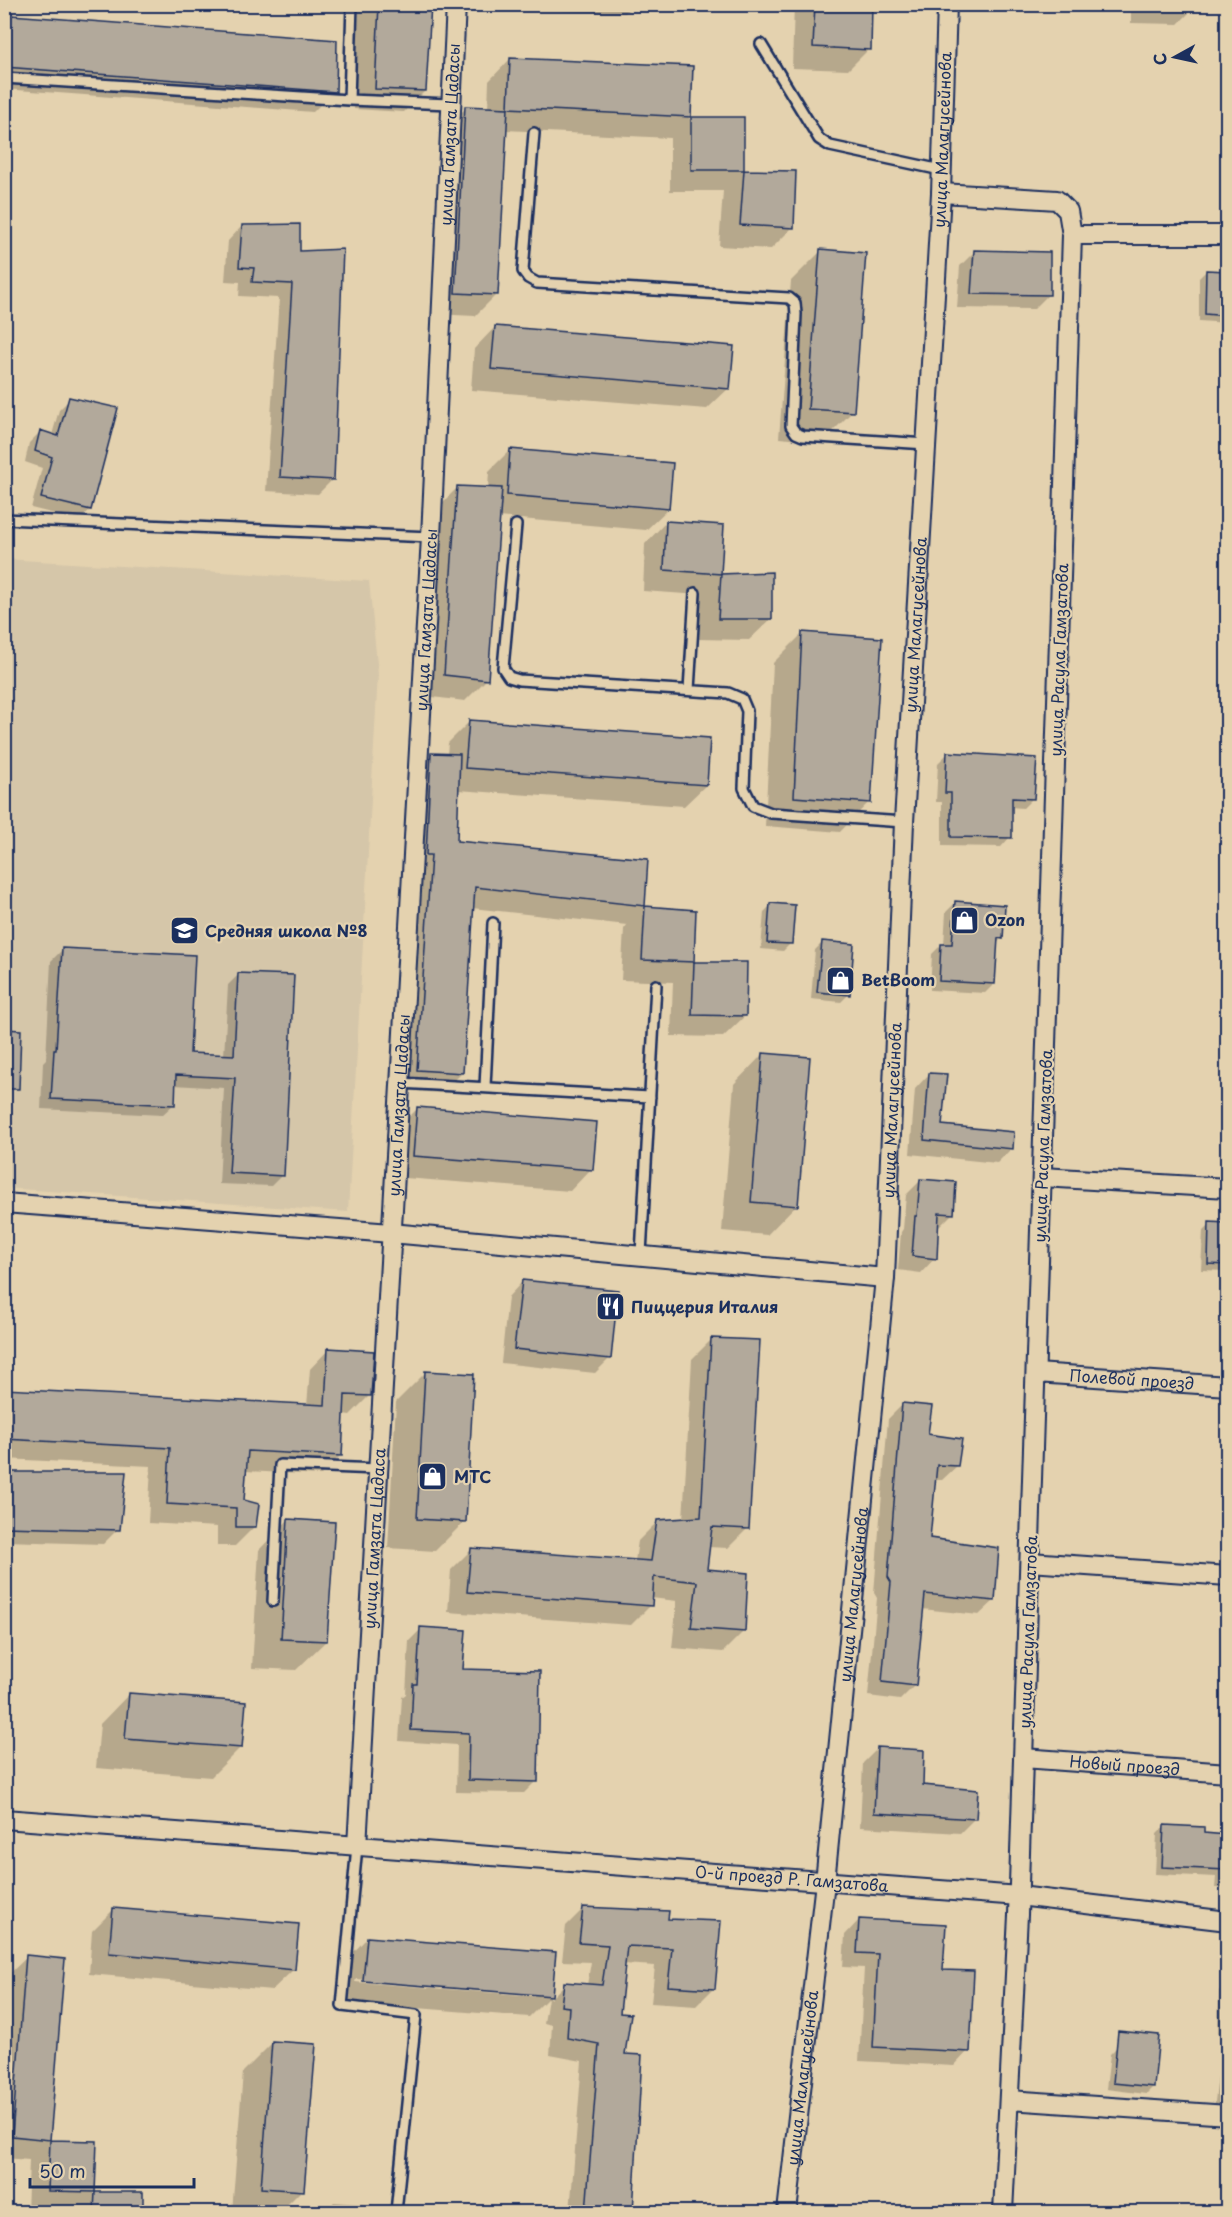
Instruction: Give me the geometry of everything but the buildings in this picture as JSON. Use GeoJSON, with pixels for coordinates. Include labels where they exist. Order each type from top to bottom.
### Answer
{"type":"FeatureCollection","features":[{"type":"Feature","properties":{"kind":"street","name":"улица Гамзата Цадасы"},"geometry":{"type":"LineString","coordinates":[[391,1233],[431,537],[456,4]]}},
{"type":"Feature","properties":{"kind":"street","name":"улица Малагусейнова"},"geometry":{"type":"LineString","coordinates":[[787,2212],[825,1882],[885,1278],[904,822],[941,193],[947,4]]}},
{"type":"Feature","properties":{"kind":"street","name":"улица Расула Гамзатова"},"geometry":{"type":"LineString","coordinates":[[941,193],[1057,200],[1068,211],[1072,235],[1019,1896],[1003,2212]]}},
{"type":"Feature","properties":{"kind":"street"},"geometry":{"type":"LineString","coordinates":[[1072,235],[1227,235]]}},
{"type":"Feature","properties":{"kind":"street"},"geometry":{"type":"LineString","coordinates":[[1042,1177],[1227,1188]]}},
{"type":"Feature","properties":{"kind":"street"},"geometry":{"type":"LineString","coordinates":[[4,1203],[641,1254],[885,1278]]}},
{"type":"Feature","properties":{"kind":"street","name":"улица Гамзата Цадаса"},"geometry":{"type":"LineString","coordinates":[[357,1846],[391,1233]]}},
{"type":"Feature","properties":{"kind":"street","name":"Полевой проезд"},"geometry":{"type":"LineString","coordinates":[[1036,1373],[1227,1386]]}},
{"type":"Feature","properties":{"kind":"street"},"geometry":{"type":"LineString","coordinates":[[1030,1562],[1227,1576]]}},
{"type":"Feature","properties":{"kind":"street","name":"Новый проезд"},"geometry":{"type":"LineString","coordinates":[[1023,1758],[1227,1773]]}},
{"type":"Feature","properties":{"kind":"street","name":"0-й проезд Р. Гамзатова"},"geometry":{"type":"LineString","coordinates":[[4,1819],[1019,1896],[1227,1921]]}},
{"type":"Feature","properties":{"kind":"street"},"geometry":{"type":"LineString","coordinates":[[1009,2100],[1227,2115]]}},
{"type":"Feature","properties":{"kind":"lane"},"geometry":{"type":"LineString","coordinates":[[349,100],[352,4]]}},
{"type":"Feature","properties":{"kind":"lane"},"geometry":{"type":"LineString","coordinates":[[761,44],[819,139],[830,146],[941,170]]}},
{"type":"Feature","properties":{"kind":"lane"},"geometry":{"type":"LineString","coordinates":[[4,78],[349,100],[450,104]]}},
{"type":"Feature","properties":{"kind":"lane"},"geometry":{"type":"LineString","coordinates":[[534,133],[523,271],[528,278],[537,283],[789,298],[795,303],[796,314],[790,426],[796,433],[803,436],[927,444]]}},
{"type":"Feature","properties":{"kind":"lane"},"geometry":{"type":"LineString","coordinates":[[4,519],[431,537]]}},
{"type":"Feature","properties":{"kind":"lane"},"geometry":{"type":"LineString","coordinates":[[516,525],[503,668],[510,677],[519,680],[728,693],[742,699],[747,711],[744,788],[753,806],[771,813],[904,822]]}},
{"type":"Feature","properties":{"kind":"lane"},"geometry":{"type":"LineString","coordinates":[[689,690],[695,593]]}},
{"type":"Feature","properties":{"kind":"lane"},"geometry":{"type":"LineString","coordinates":[[485,1087],[493,923]]}},
{"type":"Feature","properties":{"kind":"lane"},"geometry":{"type":"LineString","coordinates":[[641,1254],[656,985]]}},
{"type":"Feature","properties":{"kind":"lane"},"geometry":{"type":"LineString","coordinates":[[400,1083],[650,1097]]}},
{"type":"Feature","properties":{"kind":"lane"},"geometry":{"type":"LineString","coordinates":[[273,1601],[280,1465],[378,1469]]}},
{"type":"Feature","properties":{"kind":"lane"},"geometry":{"type":"LineString","coordinates":[[357,1846],[342,2006],[416,2015],[396,2212]]}},
{"type":"Feature","properties":{"kind":"shaded area","name":"Средняя школа №8"},"geometry":{"type":"Polygon","coordinates":[[[4,559],[369,581],[378,674],[348,1212],[5,1188],[4,559]]]}},
{"type":"Feature","properties":{"kind":"place","name":"Ozon"},"geometry":{"type":"Point","coordinates":[964,920]}},
{"type":"Feature","properties":{"kind":"place","name":"Средняя школа №8"},"geometry":{"type":"Point","coordinates":[184,931]}},
{"type":"Feature","properties":{"kind":"place","name":"BetBoom"},"geometry":{"type":"Point","coordinates":[840,980]}},
{"type":"Feature","properties":{"kind":"place","name":"Пиццерия Италия"},"geometry":{"type":"Point","coordinates":[610,1307]}},
{"type":"Feature","properties":{"kind":"place","name":"МТС"},"geometry":{"type":"Point","coordinates":[433,1477]}}]}
